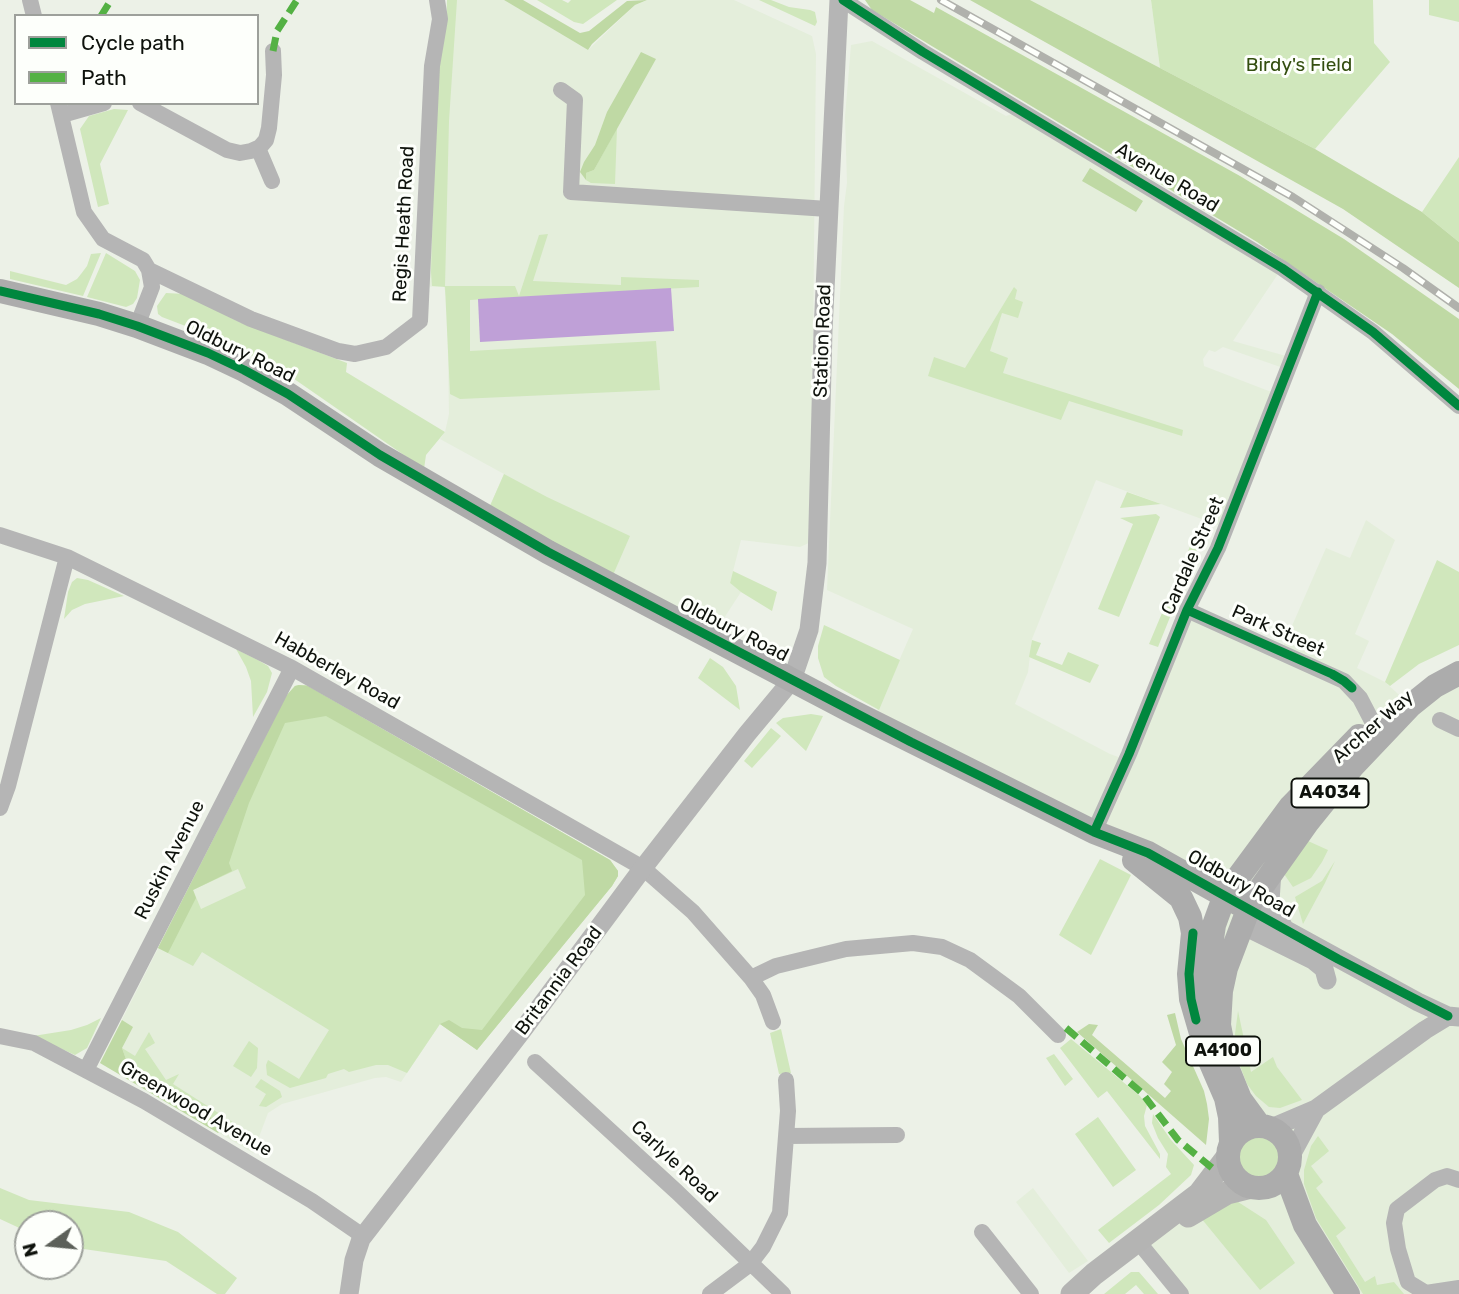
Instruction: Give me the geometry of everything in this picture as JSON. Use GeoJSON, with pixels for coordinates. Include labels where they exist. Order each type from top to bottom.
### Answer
{"type":"FeatureCollection","features":[{"type":"Feature","properties":{"kind":"main road","name":"Oldbury Road"},"geometry":{"type":"LineString","coordinates":[[0,291],[99,314],[137,326],[244,370],[288,394],[380,455],[536,545],[901,737],[1094,832]]}},
{"type":"Feature","properties":{"kind":"main road","name":"Archer Way"},"geometry":{"type":"LineString","coordinates":[[1245,867],[1291,806],[1430,679],[1459,664]]}},
{"type":"Feature","properties":{"kind":"main road","name":"Archer Way"},"geometry":{"type":"LineString","coordinates":[[1238,937],[1259,888],[1384,722],[1435,686],[1459,673]]}},
{"type":"Feature","properties":{"kind":"main road","name":"A4100"},"geometry":{"type":"LineString","coordinates":[[1094,832],[1178,881],[1193,933],[1189,974],[1191,999],[1203,1044],[1218,1078]]}},
{"type":"Feature","properties":{"kind":"main road","name":"Oldbury Road"},"geometry":{"type":"LineString","coordinates":[[1178,881],[1232,873],[1245,867]]}},
{"type":"Feature","properties":{"kind":"main road","name":"A4100"},"geometry":{"type":"LineString","coordinates":[[1230,1149],[1230,1117],[1218,1078],[1209,1031],[1206,980],[1219,900],[1245,867]]}},
{"type":"Feature","properties":{"kind":"main road","name":"Oldbury Road"},"geometry":{"type":"LineString","coordinates":[[1178,881],[1219,900],[1238,937]]}},
{"type":"Feature","properties":{"kind":"main road","name":"A4100"},"geometry":{"type":"LineString","coordinates":[[1238,937],[1221,991],[1219,1026],[1222,1049],[1240,1099],[1264,1127]]}},
{"type":"Feature","properties":{"kind":"main road"},"geometry":{"type":"LineString","coordinates":[[1072,1294],[1094,1273],[1199,1194],[1242,1130],[1264,1127],[1284,1138],[1290,1151],[1288,1166],[1305,1225],[1348,1294]]}},
{"type":"Feature","properties":{"kind":"main road"},"geometry":{"type":"LineString","coordinates":[[1230,1149],[1233,1176],[1257,1188],[1293,1226],[1335,1294]]}},
{"type":"Feature","properties":{"kind":"main road"},"geometry":{"type":"LineString","coordinates":[[1090,1294],[1206,1205],[1227,1193],[1275,1185],[1288,1166]]}},
{"type":"Feature","properties":{"kind":"main road"},"geometry":{"type":"LineString","coordinates":[[1114,1260],[1138,1248],[1144,1250]]}},
{"type":"Feature","properties":{"kind":"street","name":"Regis Heath Road"},"geometry":{"type":"LineString","coordinates":[[89,105],[60,109],[84,212],[103,239],[143,260],[149,270],[251,319],[338,351],[355,354],[386,347],[420,321],[432,66],[440,19],[437,0]]}},
{"type":"Feature","properties":{"kind":"street","name":"Station Road"},"geometry":{"type":"LineString","coordinates":[[792,680],[809,630],[817,570],[828,209],[841,0]]}},
{"type":"Feature","properties":{"kind":"street","name":"Avenue Road"},"geometry":{"type":"LineString","coordinates":[[841,0],[1318,292],[1403,356],[1459,406]]}},
{"type":"Feature","properties":{"kind":"street"},"geometry":{"type":"LineString","coordinates":[[144,105],[227,150],[240,153],[258,148],[266,140],[269,128],[273,51]]}},
{"type":"Feature","properties":{"kind":"street"},"geometry":{"type":"LineString","coordinates":[[259,73],[273,79]]}},
{"type":"Feature","properties":{"kind":"street"},"geometry":{"type":"LineString","coordinates":[[561,90],[575,100],[571,192],[828,209]]}},
{"type":"Feature","properties":{"kind":"street"},"geometry":{"type":"LineString","coordinates":[[258,148],[272,181]]}},
{"type":"Feature","properties":{"kind":"street"},"geometry":{"type":"LineString","coordinates":[[137,326],[152,287],[149,270]]}},
{"type":"Feature","properties":{"kind":"street","name":"Cardale Street"},"geometry":{"type":"LineString","coordinates":[[1094,832],[1129,754],[1187,610],[1218,548],[1318,292]]}},
{"type":"Feature","properties":{"kind":"street","name":"Habberley Road"},"geometry":{"type":"LineString","coordinates":[[0,535],[67,556],[292,668],[643,868],[693,912],[751,978],[763,995],[774,1022]]}},
{"type":"Feature","properties":{"kind":"street"},"geometry":{"type":"LineString","coordinates":[[0,808],[67,556]]}},
{"type":"Feature","properties":{"kind":"street","name":"Park Street"},"geometry":{"type":"LineString","coordinates":[[1187,610],[1344,681],[1384,722]]}},
{"type":"Feature","properties":{"kind":"street","name":"Ruskin Avenue"},"geometry":{"type":"LineString","coordinates":[[86,1070],[292,668]]}},
{"type":"Feature","properties":{"kind":"street","name":"Britannia Road"},"geometry":{"type":"LineString","coordinates":[[349,1294],[354,1260],[363,1236],[522,1031],[643,868],[792,680]]}},
{"type":"Feature","properties":{"kind":"street"},"geometry":{"type":"LineString","coordinates":[[1440,720],[1459,729]]}},
{"type":"Feature","properties":{"kind":"street"},"geometry":{"type":"LineString","coordinates":[[1272,872],[1270,901],[1285,929]]}},
{"type":"Feature","properties":{"kind":"street","name":"Oldbury Road"},"geometry":{"type":"LineString","coordinates":[[1238,937],[1285,929],[1338,959],[1454,1017]]}},
{"type":"Feature","properties":{"kind":"street","name":"Oldbury Road"},"geometry":{"type":"LineString","coordinates":[[1238,937],[1265,936],[1313,960],[1324,969],[1327,980],[1338,959]]}},
{"type":"Feature","properties":{"kind":"street"},"geometry":{"type":"LineString","coordinates":[[751,978],[776,967],[846,949],[913,943],[942,947],[970,960],[1019,996],[1058,1035]]}},
{"type":"Feature","properties":{"kind":"street"},"geometry":{"type":"LineString","coordinates":[[1264,1127],[1316,1109],[1424,1030],[1454,1017]]}},
{"type":"Feature","properties":{"kind":"street","name":"Greenwood Avenue"},"geometry":{"type":"LineString","coordinates":[[0,1036],[6,1035],[34,1043],[144,1101],[313,1201],[363,1236]]}},
{"type":"Feature","properties":{"kind":"street","name":"Carlyle Road"},"geometry":{"type":"LineString","coordinates":[[535,1062],[783,1294]]}},
{"type":"Feature","properties":{"kind":"street"},"geometry":{"type":"LineString","coordinates":[[710,1294],[750,1264],[763,1247],[780,1213],[787,1136],[786,1080]]}},
{"type":"Feature","properties":{"kind":"street"},"geometry":{"type":"LineString","coordinates":[[1288,1166],[1316,1109]]}},
{"type":"Feature","properties":{"kind":"street"},"geometry":{"type":"LineString","coordinates":[[787,1136],[897,1135]]}},
{"type":"Feature","properties":{"kind":"street"},"geometry":{"type":"LineString","coordinates":[[1459,1180],[1447,1176],[1435,1180],[1397,1209],[1394,1215],[1398,1249],[1408,1282],[1426,1293],[1459,1289]]}},
{"type":"Feature","properties":{"kind":"street"},"geometry":{"type":"LineString","coordinates":[[982,1232],[1031,1294]]}},
{"type":"Feature","properties":{"kind":"street"},"geometry":{"type":"LineString","coordinates":[[1144,1250],[1181,1294]]}},
{"type":"Feature","properties":{"kind":"shaded area"},"geometry":{"type":"Polygon","coordinates":[[[448,0],[504,0],[588,50],[635,5],[647,0],[734,0],[812,36],[816,54],[811,542],[800,547],[741,540],[730,583],[741,592],[711,638],[489,508],[504,474],[440,439],[445,432],[449,414],[447,301],[444,286],[423,287],[448,0]]]}},
{"type":"Feature","properties":{"kind":"shaded area"},"geometry":{"type":"Polygon","coordinates":[[[1030,0],[1151,0],[1160,68],[1080,26],[1030,0]]]}},
{"type":"Feature","properties":{"kind":"shaded area"},"geometry":{"type":"Polygon","coordinates":[[[872,41],[1006,116],[1022,111],[1282,268],[1233,341],[1293,358],[1289,370],[1223,347],[1215,352],[1209,350],[1203,359],[1204,366],[1279,395],[1226,528],[1096,480],[1032,639],[1028,672],[1015,704],[1110,754],[1127,760],[1187,610],[1281,651],[1326,548],[1350,558],[1366,520],[1395,540],[1355,634],[1369,641],[1357,668],[1385,682],[1408,703],[1459,669],[1459,1294],[1180,1294],[1141,1245],[1253,1160],[1233,1104],[1216,970],[1229,910],[872,722],[913,629],[827,590],[847,183],[845,117],[851,45],[872,41]]]}},
{"type":"Feature","properties":{"kind":"shaded area"},"geometry":{"type":"Polygon","coordinates":[[[671,288],[674,331],[480,342],[478,299],[671,288]]]}},
{"type":"Feature","properties":{"kind":"shaded area"},"geometry":{"type":"Polygon","coordinates":[[[299,685],[308,686],[610,860],[618,871],[618,876],[477,1050],[440,1024],[401,1082],[386,1077],[375,1078],[282,1104],[268,1113],[253,1153],[100,1063],[286,696],[299,685]]]}},
{"type":"Feature","properties":{"kind":"shaded area"},"geometry":{"type":"Polygon","coordinates":[[[1033,1188],[1088,1261],[1069,1273],[1016,1202],[1033,1188]]]}},
{"type":"Feature","properties":{"kind":"green space"},"geometry":{"type":"Polygon","coordinates":[[[447,0],[457,0],[449,121],[445,286],[515,286],[519,296],[539,235],[548,234],[533,281],[621,285],[621,277],[699,280],[699,287],[470,300],[470,351],[656,341],[660,390],[460,399],[450,394],[445,287],[432,286],[431,272],[437,65],[446,26],[447,0]]]}},
{"type":"Feature","properties":{"kind":"green space"},"geometry":{"type":"Polygon","coordinates":[[[504,0],[523,0],[580,33],[589,31],[627,1],[647,0],[635,5],[588,50],[504,0]]]}},
{"type":"Feature","properties":{"kind":"green space"},"geometry":{"type":"Polygon","coordinates":[[[537,0],[562,0],[568,3],[571,0],[617,0],[583,24],[574,22],[537,0]]]}},
{"type":"Feature","properties":{"kind":"green space"},"geometry":{"type":"Polygon","coordinates":[[[759,0],[771,0],[789,7],[810,10],[815,12],[817,22],[815,26],[759,0]]]}},
{"type":"Feature","properties":{"kind":"green space"},"geometry":{"type":"Polygon","coordinates":[[[865,0],[910,0],[934,13],[936,7],[1240,176],[1344,239],[1459,319],[1459,389],[1392,334],[1257,242],[872,10],[865,0]]]}},
{"type":"Feature","properties":{"kind":"green space"},"geometry":{"type":"Polygon","coordinates":[[[970,0],[1030,0],[1315,149],[1422,212],[1459,242],[1459,288],[1343,209],[970,0]]]}},
{"type":"Feature","properties":{"kind":"green space","name":"Birdy's Field"},"geometry":{"type":"Polygon","coordinates":[[[1151,0],[1373,0],[1374,43],[1390,62],[1315,149],[1160,68],[1151,0]]]}},
{"type":"Feature","properties":{"kind":"green space"},"geometry":{"type":"Polygon","coordinates":[[[1429,0],[1459,0],[1459,22],[1429,15],[1429,0]]]}},
{"type":"Feature","properties":{"kind":"green space"},"geometry":{"type":"Polygon","coordinates":[[[641,52],[656,59],[594,170],[586,173],[586,180],[580,172],[584,162],[595,145],[607,112],[641,52]]]}},
{"type":"Feature","properties":{"kind":"green space"},"geometry":{"type":"Polygon","coordinates":[[[114,109],[128,110],[100,164],[109,204],[98,207],[80,129],[89,116],[114,109]]]}},
{"type":"Feature","properties":{"kind":"green space"},"geometry":{"type":"Polygon","coordinates":[[[617,128],[615,184],[591,183],[586,180],[586,173],[594,170],[617,128]]]}},
{"type":"Feature","properties":{"kind":"green space"},"geometry":{"type":"Polygon","coordinates":[[[1459,157],[1459,242],[1422,212],[1459,157]]]}},
{"type":"Feature","properties":{"kind":"green space"},"geometry":{"type":"Polygon","coordinates":[[[1090,168],[1143,201],[1136,212],[1082,181],[1090,168]]]}},
{"type":"Feature","properties":{"kind":"green space"},"geometry":{"type":"Polygon","coordinates":[[[101,253],[83,296],[10,279],[10,271],[66,285],[77,279],[87,266],[91,254],[101,253]]]}},
{"type":"Feature","properties":{"kind":"green space"},"geometry":{"type":"Polygon","coordinates":[[[106,253],[135,271],[140,280],[137,298],[133,304],[126,307],[87,297],[106,253]]]}},
{"type":"Feature","properties":{"kind":"green space"},"geometry":{"type":"Polygon","coordinates":[[[1014,287],[1017,290],[1015,299],[1023,302],[1018,318],[1002,313],[990,351],[1008,358],[1003,373],[1183,430],[1182,436],[1069,401],[1061,420],[928,376],[934,357],[965,368],[1014,287]]]}},
{"type":"Feature","properties":{"kind":"green space"},"geometry":{"type":"Polygon","coordinates":[[[166,293],[185,294],[239,322],[347,363],[346,372],[445,432],[426,455],[424,469],[287,374],[222,340],[162,317],[158,314],[157,306],[166,293]]]}},
{"type":"Feature","properties":{"kind":"green space"},"geometry":{"type":"Polygon","coordinates":[[[504,474],[630,536],[613,575],[489,508],[504,474]]]}},
{"type":"Feature","properties":{"kind":"green space"},"geometry":{"type":"Polygon","coordinates":[[[1127,492],[1161,504],[1120,508],[1127,492]]]}},
{"type":"Feature","properties":{"kind":"green space"},"geometry":{"type":"Polygon","coordinates":[[[1156,514],[1160,517],[1119,617],[1098,609],[1133,524],[1120,518],[1156,514]]]}},
{"type":"Feature","properties":{"kind":"green space"},"geometry":{"type":"Polygon","coordinates":[[[1196,532],[1203,535],[1158,647],[1149,644],[1196,532]]]}},
{"type":"Feature","properties":{"kind":"green space"},"geometry":{"type":"Polygon","coordinates":[[[1437,560],[1459,572],[1459,645],[1419,664],[1390,686],[1385,682],[1437,560]]]}},
{"type":"Feature","properties":{"kind":"green space"},"geometry":{"type":"Polygon","coordinates":[[[733,571],[777,592],[772,611],[730,583],[733,571]]]}},
{"type":"Feature","properties":{"kind":"green space"},"geometry":{"type":"Polygon","coordinates":[[[77,578],[124,596],[85,604],[72,610],[64,619],[68,592],[77,578]]]}},
{"type":"Feature","properties":{"kind":"green space"},"geometry":{"type":"Polygon","coordinates":[[[824,625],[900,660],[879,710],[824,677],[818,658],[818,646],[824,625]]]}},
{"type":"Feature","properties":{"kind":"green space"},"geometry":{"type":"Polygon","coordinates":[[[1032,640],[1041,643],[1036,655],[1062,665],[1068,652],[1099,665],[1090,683],[1029,657],[1032,640]]]}},
{"type":"Feature","properties":{"kind":"green space"},"geometry":{"type":"Polygon","coordinates":[[[236,649],[268,666],[272,673],[267,692],[253,717],[251,681],[236,649]]]}},
{"type":"Feature","properties":{"kind":"green space"},"geometry":{"type":"Polygon","coordinates":[[[710,658],[723,667],[736,686],[740,710],[698,678],[710,658]]]}},
{"type":"Feature","properties":{"kind":"green space"},"geometry":{"type":"Polygon","coordinates":[[[299,685],[308,686],[610,860],[618,871],[612,886],[477,1050],[440,1024],[449,1020],[462,1028],[482,1030],[585,895],[582,860],[326,716],[285,723],[249,803],[229,863],[232,871],[193,890],[196,898],[168,953],[158,948],[286,696],[299,685]]]}},
{"type":"Feature","properties":{"kind":"green space"},"geometry":{"type":"Polygon","coordinates":[[[306,685],[610,860],[618,871],[612,886],[477,1050],[440,1024],[407,1073],[388,1065],[376,1065],[349,1072],[344,1069],[328,1074],[326,1078],[290,1088],[267,1075],[268,1060],[299,1079],[329,1030],[202,952],[193,966],[158,948],[286,696],[295,686],[306,685]],[[238,869],[193,890],[201,909],[246,888],[238,869]]]}},
{"type":"Feature","properties":{"kind":"green space"},"geometry":{"type":"Polygon","coordinates":[[[811,714],[823,716],[806,751],[776,723],[783,718],[811,714]]]}},
{"type":"Feature","properties":{"kind":"green space"},"geometry":{"type":"Polygon","coordinates":[[[771,728],[781,736],[752,768],[744,761],[771,728]]]}},
{"type":"Feature","properties":{"kind":"green space"},"geometry":{"type":"Polygon","coordinates":[[[1308,841],[1328,850],[1311,878],[1293,887],[1284,874],[1308,841]]]}},
{"type":"Feature","properties":{"kind":"green space"},"geometry":{"type":"Polygon","coordinates":[[[1100,859],[1131,875],[1091,955],[1059,935],[1100,859]]]}},
{"type":"Feature","properties":{"kind":"green space"},"geometry":{"type":"Polygon","coordinates":[[[1335,861],[1303,924],[1295,897],[1322,881],[1335,861]]]}},
{"type":"Feature","properties":{"kind":"green space"},"geometry":{"type":"Polygon","coordinates":[[[1238,1011],[1251,1072],[1273,1057],[1277,1067],[1302,1100],[1280,1108],[1269,1107],[1247,1084],[1237,1058],[1235,1034],[1238,1011]]]}},
{"type":"Feature","properties":{"kind":"green space"},"geometry":{"type":"Polygon","coordinates":[[[1175,1013],[1181,1039],[1204,1091],[1209,1119],[1206,1145],[1077,1032],[1089,1024],[1098,1025],[1092,1035],[1165,1098],[1171,1091],[1164,1084],[1172,1072],[1162,1062],[1176,1045],[1167,1015],[1175,1013]]]}},
{"type":"Feature","properties":{"kind":"green space"},"geometry":{"type":"Polygon","coordinates":[[[101,1018],[87,1048],[75,1055],[33,1036],[71,1030],[101,1018]]]}},
{"type":"Feature","properties":{"kind":"green space"},"geometry":{"type":"Polygon","coordinates":[[[122,1020],[133,1027],[122,1048],[128,1065],[224,1126],[218,1133],[100,1063],[122,1020]]]}},
{"type":"Feature","properties":{"kind":"green space"},"geometry":{"type":"Polygon","coordinates":[[[781,1029],[791,1073],[779,1074],[770,1033],[781,1029]]]}},
{"type":"Feature","properties":{"kind":"green space"},"geometry":{"type":"Polygon","coordinates":[[[149,1032],[155,1043],[145,1049],[166,1080],[179,1074],[173,1084],[267,1144],[262,1151],[128,1065],[122,1048],[135,1056],[149,1032]]]}},
{"type":"Feature","properties":{"kind":"green space"},"geometry":{"type":"Polygon","coordinates":[[[1071,1039],[1140,1096],[1147,1105],[1145,1126],[1160,1159],[1107,1091],[1098,1098],[1060,1048],[1071,1039]]]}},
{"type":"Feature","properties":{"kind":"green space"},"geometry":{"type":"Polygon","coordinates":[[[249,1041],[258,1048],[257,1068],[251,1077],[233,1066],[249,1041]]]}},
{"type":"Feature","properties":{"kind":"green space"},"geometry":{"type":"Polygon","coordinates":[[[1054,1054],[1073,1079],[1065,1086],[1046,1058],[1054,1054]]]}},
{"type":"Feature","properties":{"kind":"green space"},"geometry":{"type":"Polygon","coordinates":[[[261,1079],[280,1091],[282,1097],[266,1107],[259,1106],[266,1094],[255,1087],[261,1079]]]}},
{"type":"Feature","properties":{"kind":"green space"},"geometry":{"type":"Polygon","coordinates":[[[1153,1114],[1171,1140],[1194,1165],[1191,1175],[1159,1205],[1109,1243],[1098,1230],[1171,1174],[1166,1167],[1168,1154],[1152,1123],[1153,1114]]]}},
{"type":"Feature","properties":{"kind":"green space"},"geometry":{"type":"Polygon","coordinates":[[[1098,1117],[1136,1170],[1113,1187],[1075,1134],[1098,1117]]]}},
{"type":"Feature","properties":{"kind":"green space"},"geometry":{"type":"Polygon","coordinates":[[[1258,1135],[1274,1141],[1280,1157],[1274,1173],[1258,1179],[1242,1173],[1236,1157],[1242,1141],[1258,1135]]]}},
{"type":"Feature","properties":{"kind":"green space"},"geometry":{"type":"Polygon","coordinates":[[[1318,1136],[1329,1151],[1311,1166],[1323,1182],[1316,1188],[1346,1228],[1336,1236],[1365,1282],[1375,1276],[1377,1285],[1394,1282],[1404,1294],[1363,1294],[1316,1218],[1304,1184],[1304,1170],[1311,1146],[1318,1136]]]}},
{"type":"Feature","properties":{"kind":"green space"},"geometry":{"type":"Polygon","coordinates":[[[0,1188],[29,1200],[129,1212],[178,1232],[237,1278],[225,1294],[217,1294],[166,1261],[84,1249],[84,1210],[14,1210],[14,1226],[0,1219],[0,1188]]]}},
{"type":"Feature","properties":{"kind":"green space"},"geometry":{"type":"Polygon","coordinates":[[[1235,1200],[1266,1220],[1295,1263],[1260,1290],[1201,1218],[1235,1200]]]}},
{"type":"Feature","properties":{"kind":"green space"},"geometry":{"type":"Polygon","coordinates":[[[1131,1272],[1139,1272],[1158,1294],[1144,1294],[1136,1285],[1125,1294],[1104,1294],[1131,1272]]]}},
{"type":"Feature","properties":{"kind":"railway"},"geometry":{"type":"LineString","coordinates":[[941,0],[1293,197],[1403,268],[1459,308]]}},
{"type":"Feature","properties":{"kind":"marked path"},"geometry":{"type":"LineString","coordinates":[[102,14],[111,0]]}},
{"type":"Feature","properties":{"kind":"marked path"},"geometry":{"type":"LineString","coordinates":[[273,51],[277,31],[297,0]]}},
{"type":"Feature","properties":{"kind":"marked path"},"geometry":{"type":"LineString","coordinates":[[1066,1028],[1142,1093],[1178,1140],[1217,1172]]}},
{"type":"Feature","properties":{"kind":"cycle path"},"geometry":{"type":"LineString","coordinates":[[843,0],[923,52],[1282,268],[1373,332],[1459,406]]}},
{"type":"Feature","properties":{"kind":"cycle path"},"geometry":{"type":"LineString","coordinates":[[0,291],[99,314],[137,326],[244,370],[288,394],[380,455],[548,552],[911,742],[1094,832],[1148,853],[1338,959],[1448,1016]]}},
{"type":"Feature","properties":{"kind":"cycle path"},"geometry":{"type":"LineString","coordinates":[[1094,832],[1129,754],[1187,610],[1218,548],[1318,292]]}},
{"type":"Feature","properties":{"kind":"cycle path"},"geometry":{"type":"LineString","coordinates":[[1187,610],[1332,674],[1352,688]]}},
{"type":"Feature","properties":{"kind":"cycle path"},"geometry":{"type":"LineString","coordinates":[[1193,933],[1189,974],[1196,1020]]}}]}
